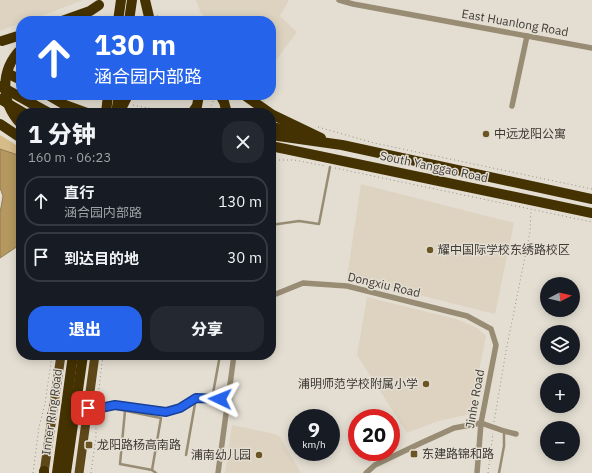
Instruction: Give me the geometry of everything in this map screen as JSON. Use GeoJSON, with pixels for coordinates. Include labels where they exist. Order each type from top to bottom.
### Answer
{"type":"FeatureCollection","features":[{"type":"Feature","properties":{"kind":"highway"},"geometry":{"type":"LineString","coordinates":[[119,16],[121,0]]}},
{"type":"Feature","properties":{"kind":"highway"},"geometry":{"type":"LineString","coordinates":[[131,16],[133,0]]}},
{"type":"Feature","properties":{"kind":"highway"},"geometry":{"type":"LineString","coordinates":[[145,0],[149,16]]}},
{"type":"Feature","properties":{"kind":"highway"},"geometry":{"type":"LineString","coordinates":[[76,16],[90,11],[101,2]]}},
{"type":"Feature","properties":{"kind":"highway"},"geometry":{"type":"LineString","coordinates":[[88,16],[101,2]]}},
{"type":"Feature","properties":{"kind":"highway"},"geometry":{"type":"LineString","coordinates":[[1,42],[16,37]]}},
{"type":"Feature","properties":{"kind":"highway"},"geometry":{"type":"LineString","coordinates":[[16,54],[6,68],[2,88],[4,100],[8,109],[16,120]]}},
{"type":"Feature","properties":{"kind":"highway"},"geometry":{"type":"LineString","coordinates":[[0,70],[16,78]]}},
{"type":"Feature","properties":{"kind":"highway"},"geometry":{"type":"LineString","coordinates":[[0,86],[16,95]]}},
{"type":"Feature","properties":{"kind":"highway"},"geometry":{"type":"LineString","coordinates":[[0,99],[16,108]]}},
{"type":"Feature","properties":{"kind":"highway"},"geometry":{"type":"LineString","coordinates":[[26,100],[40,108]]}},
{"type":"Feature","properties":{"kind":"highway"},"geometry":{"type":"LineString","coordinates":[[57,100],[74,108]]}},
{"type":"Feature","properties":{"kind":"highway"},"geometry":{"type":"LineString","coordinates":[[251,100],[263,108]]}},
{"type":"Feature","properties":{"kind":"highway"},"geometry":{"type":"LineString","coordinates":[[276,116],[299,128],[342,145]]}},
{"type":"Feature","properties":{"kind":"highway"},"geometry":{"type":"LineString","coordinates":[[0,124],[16,135]]}},
{"type":"Feature","properties":{"kind":"highway"},"geometry":{"type":"LineString","coordinates":[[276,128],[294,131],[342,145]]}},
{"type":"Feature","properties":{"kind":"highway","name":"South Yanggao Road"},"geometry":{"type":"LineString","coordinates":[[276,136],[342,145],[592,199]]}},
{"type":"Feature","properties":{"kind":"highway","name":"South Yanggao Road"},"geometry":{"type":"LineString","coordinates":[[276,147],[592,213]]}},
{"type":"Feature","properties":{"kind":"highway"},"geometry":{"type":"LineString","coordinates":[[276,153],[310,154]]}},
{"type":"Feature","properties":{"kind":"highway","name":"Inner Ring Road"},"geometry":{"type":"LineString","coordinates":[[57,473],[72,360]]}},
{"type":"Feature","properties":{"kind":"highway","name":"Inner Ring Road"},"geometry":{"type":"LineString","coordinates":[[66,473],[82,360]]}},
{"type":"Feature","properties":{"kind":"main road"},"geometry":{"type":"LineString","coordinates":[[115,16],[117,0]]}},
{"type":"Feature","properties":{"kind":"main road"},"geometry":{"type":"LineString","coordinates":[[44,472],[60,360]]}},
{"type":"Feature","properties":{"kind":"main road"},"geometry":{"type":"LineString","coordinates":[[79,473],[92,408],[95,360]]}},
{"type":"Feature","properties":{"kind":"street","name":"East Huanlong Road"},"geometry":{"type":"LineString","coordinates":[[339,0],[353,4],[592,48]]}},
{"type":"Feature","properties":{"kind":"street"},"geometry":{"type":"LineString","coordinates":[[512,106],[527,36]]}},
{"type":"Feature","properties":{"kind":"street","name":"Dongxiu Road"},"geometry":{"type":"LineString","coordinates":[[276,294],[303,283],[347,286],[467,316],[490,329]]}},
{"type":"Feature","properties":{"kind":"street","name":"Jinhe Road"},"geometry":{"type":"LineString","coordinates":[[477,473],[481,423],[496,345],[490,329]]}},
{"type":"Feature","properties":{"kind":"street"},"geometry":{"type":"LineString","coordinates":[[218,473],[233,360]]}},
{"type":"Feature","properties":{"kind":"street"},"geometry":{"type":"LineString","coordinates":[[366,473],[375,465],[454,428],[481,423],[516,434]]}},
{"type":"Feature","properties":{"kind":"lane"},"geometry":{"type":"LineString","coordinates":[[276,224],[299,221],[319,224],[330,167]]}},
{"type":"Feature","properties":{"kind":"lane"},"geometry":{"type":"LineString","coordinates":[[212,398],[219,360]]}},
{"type":"Feature","properties":{"kind":"lane"},"geometry":{"type":"LineString","coordinates":[[92,408],[115,405],[166,412],[180,408],[196,398],[228,399]]}},
{"type":"Feature","properties":{"kind":"lane"},"geometry":{"type":"LineString","coordinates":[[186,455],[196,398]]}},
{"type":"Feature","properties":{"kind":"lane"},"geometry":{"type":"LineString","coordinates":[[107,407],[161,418],[152,470]]}},
{"type":"Feature","properties":{"kind":"lane"},"geometry":{"type":"LineString","coordinates":[[125,411],[120,464],[152,470],[156,473]]}},
{"type":"Feature","properties":{"kind":"lane"},"geometry":{"type":"LineString","coordinates":[[499,473],[504,446],[504,431]]}},
{"type":"Feature","properties":{"kind":"path"},"geometry":{"type":"LineString","coordinates":[[134,105],[149,108]]}},
{"type":"Feature","properties":{"kind":"path"},"geometry":{"type":"LineString","coordinates":[[314,126],[374,142],[592,189]]}},
{"type":"Feature","properties":{"kind":"path"},"geometry":{"type":"LineString","coordinates":[[276,160],[294,160],[330,167],[592,222]]}},
{"type":"Feature","properties":{"kind":"path"},"geometry":{"type":"LineString","coordinates":[[488,473],[493,428],[506,351],[530,232],[531,210]]}},
{"type":"Feature","properties":{"kind":"path"},"geometry":{"type":"LineString","coordinates":[[33,473],[39,427],[45,404],[51,360]]}},
{"type":"Feature","properties":{"kind":"path"},"geometry":{"type":"LineString","coordinates":[[90,473],[96,436],[92,408],[102,360]]}},
{"type":"Feature","properties":{"kind":"shaded area"},"geometry":{"type":"Polygon","coordinates":[[[0,0],[83,0],[41,16],[16,16],[16,25],[0,31],[0,0]]]}},
{"type":"Feature","properties":{"kind":"shaded area"},"geometry":{"type":"Polygon","coordinates":[[[196,0],[289,0],[280,16],[297,32],[276,60],[276,16],[204,16],[201,13],[196,0]]]}},
{"type":"Feature","properties":{"kind":"shaded area"},"geometry":{"type":"Polygon","coordinates":[[[0,135],[16,145],[16,154],[0,149],[0,135]]]}},
{"type":"Feature","properties":{"kind":"shaded area"},"geometry":{"type":"Polygon","coordinates":[[[0,149],[16,154],[16,247],[0,258],[0,213],[3,196],[0,188],[0,149]]]}},
{"type":"Feature","properties":{"kind":"shaded area","name":"耀中国际学校东绣路校区"},"geometry":{"type":"Polygon","coordinates":[[[361,184],[514,223],[495,314],[347,277],[361,184]]]}},
{"type":"Feature","properties":{"kind":"shaded area","name":"浦明师范学校附属小学"},"geometry":{"type":"Polygon","coordinates":[[[367,297],[456,319],[477,328],[486,336],[470,414],[438,421],[407,433],[400,422],[400,409],[392,409],[357,355],[367,297]]]}},
{"type":"Feature","properties":{"kind":"shaded area","name":"浦南幼儿园"},"geometry":{"type":"Polygon","coordinates":[[[232,425],[275,434],[280,437],[288,451],[288,461],[294,461],[301,473],[225,473],[232,425]]]}},
{"type":"Feature","properties":{"kind":"place","name":"中远龙阳公寓"},"geometry":{"type":"Point","coordinates":[486,134]}},
{"type":"Feature","properties":{"kind":"place","name":"耀中国际学校东绣路校区"},"geometry":{"type":"Point","coordinates":[430,250]}},
{"type":"Feature","properties":{"kind":"place","name":"浦明师范学校附属小学"},"geometry":{"type":"Point","coordinates":[426,384]}},
{"type":"Feature","properties":{"kind":"place","name":"龙阳路杨高南路"},"geometry":{"type":"Point","coordinates":[89,445]}},
{"type":"Feature","properties":{"kind":"place","name":"东建路锦和路"},"geometry":{"type":"Point","coordinates":[414,454]}},
{"type":"Feature","properties":{"kind":"place","name":"浦南幼儿园"},"geometry":{"type":"Point","coordinates":[259,455]}},
{"type":"Feature","properties":{"kind":"route"},"geometry":{"type":"LineString","coordinates":[[88,408],[96,409],[115,405],[166,412],[180,408],[196,398],[220,399]]}}]}
